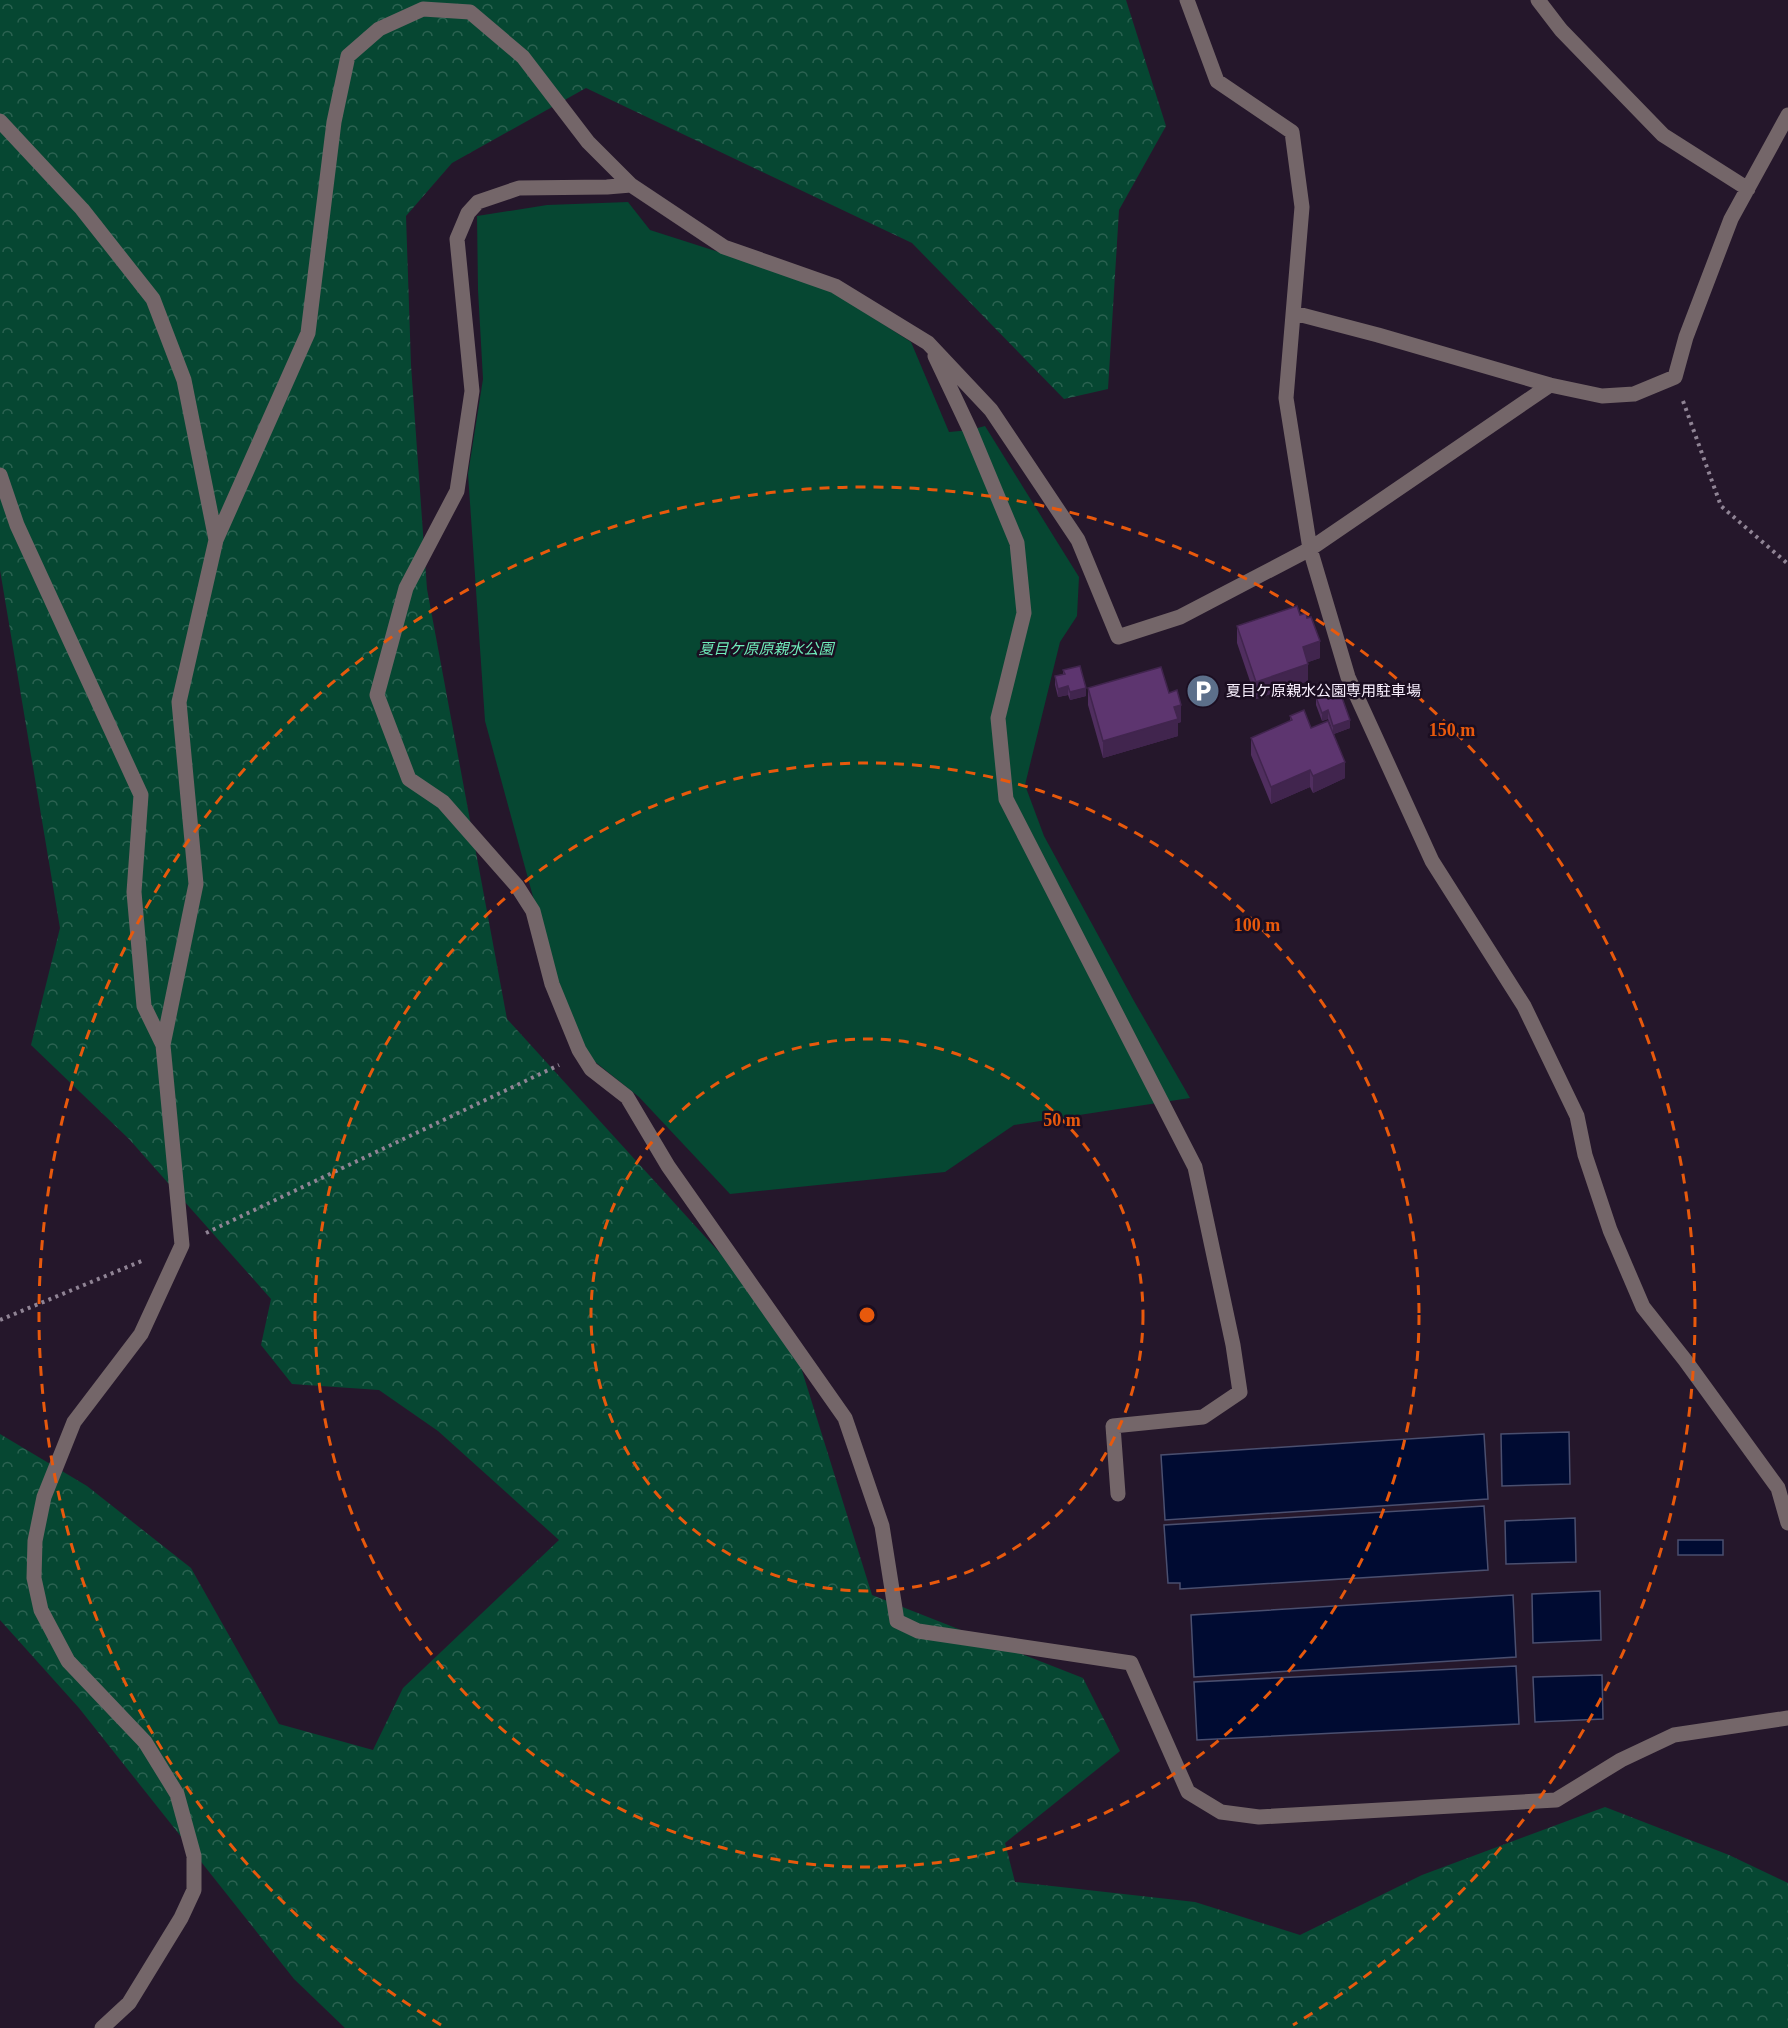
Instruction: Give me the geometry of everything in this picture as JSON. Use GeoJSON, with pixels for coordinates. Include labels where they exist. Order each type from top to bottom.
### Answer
{"type":"FeatureCollection","features":[{"type":"Feature","properties":{"kind":"street"},"geometry":{"type":"LineString","coordinates":[[1187,0],[1217,81],[1292,132],[1302,207],[1286,398],[1310,549],[1348,677],[1432,861],[1524,1006],[1577,1116],[1585,1155],[1610,1230],[1643,1306],[1778,1488],[1788,1522]]}},
{"type":"Feature","properties":{"kind":"street"},"geometry":{"type":"LineString","coordinates":[[1538,0],[1561,30],[1663,135],[1748,189]]}},
{"type":"Feature","properties":{"kind":"street"},"geometry":{"type":"LineString","coordinates":[[102,2028],[129,2003],[181,1918],[194,1890],[194,1856],[177,1794],[146,1742],[68,1661],[41,1610],[34,1578],[35,1541],[44,1497],[74,1422],[141,1334],[182,1245],[163,1045],[196,884],[179,702],[216,540],[308,333],[334,122],[348,56],[379,29],[423,9],[471,12],[523,57],[588,142],[631,185],[724,247],[835,286],[928,343],[991,410],[1078,540],[1118,637],[1180,616],[1310,549],[1550,385]]}},
{"type":"Feature","properties":{"kind":"street"},"geometry":{"type":"LineString","coordinates":[[1294,313],[1550,385],[1602,396],[1634,394],[1675,378],[1686,337],[1731,219],[1788,115]]}},
{"type":"Feature","properties":{"kind":"street"},"geometry":{"type":"LineString","coordinates":[[0,122],[82,209],[153,299],[184,380],[216,540]]}},
{"type":"Feature","properties":{"kind":"street"},"geometry":{"type":"LineString","coordinates":[[631,185],[607,188],[519,188],[478,202],[468,213],[457,239],[472,391],[457,491],[406,588],[377,695],[409,779],[443,802],[517,886],[533,912],[552,984],[579,1050],[591,1069],[627,1097],[668,1166],[845,1418],[882,1526],[897,1621],[918,1631],[1131,1663],[1188,1791],[1221,1812],[1259,1817],[1556,1800],[1622,1760],[1674,1735],[1788,1718]]}},
{"type":"Feature","properties":{"kind":"street"},"geometry":{"type":"LineString","coordinates":[[928,343],[970,430],[1017,543],[1024,613],[998,718],[1006,800],[1195,1167],[1233,1345],[1240,1392],[1203,1417],[1113,1426],[1118,1494]]}},
{"type":"Feature","properties":{"kind":"street"},"geometry":{"type":"LineString","coordinates":[[0,475],[17,525],[141,795],[134,892],[143,995],[144,1006],[163,1045]]}},
{"type":"Feature","properties":{"kind":"path"},"geometry":{"type":"LineString","coordinates":[[1675,378],[1721,506],[1788,564]]}},
{"type":"Feature","properties":{"kind":"path"},"geometry":{"type":"LineString","coordinates":[[0,1320],[182,1245],[563,1063]]}},
{"type":"Feature","properties":{"kind":"green space"},"geometry":{"type":"Polygon","coordinates":[[[0,0],[1126,0],[1166,126],[1119,210],[1108,389],[1064,399],[912,243],[586,88],[452,163],[406,216],[411,365],[427,589],[507,1019],[789,1329],[872,1595],[1083,1678],[1120,1751],[1005,1843],[1015,1882],[1195,1902],[1300,1935],[1422,1875],[1605,1807],[1729,1855],[1788,1883],[1788,2028],[345,2028],[294,1979],[79,1708],[0,1620],[0,1434],[87,1486],[191,1568],[279,1724],[373,1750],[403,1688],[559,1540],[438,1431],[379,1390],[292,1384],[261,1345],[271,1299],[129,1139],[31,1045],[60,928],[0,570],[0,0]]]}},
{"type":"Feature","properties":{"kind":"green space","name":"夏目ケ原原親水公園"},"geometry":{"type":"Polygon","coordinates":[[[628,202],[650,230],[822,285],[911,342],[949,432],[985,426],[1079,577],[1077,616],[1060,642],[1025,785],[1044,836],[1190,1098],[1014,1125],[945,1172],[730,1194],[639,1097],[584,1053],[564,1010],[485,721],[468,474],[483,379],[477,216],[547,205],[628,202]]]}},
{"type":"Feature","properties":{"kind":"water"},"geometry":{"type":"Polygon","coordinates":[[[1569,1432],[1570,1484],[1502,1486],[1501,1434],[1569,1432]]]}},
{"type":"Feature","properties":{"kind":"water"},"geometry":{"type":"Polygon","coordinates":[[[1484,1434],[1488,1499],[1165,1520],[1161,1455],[1484,1434]]]}},
{"type":"Feature","properties":{"kind":"water"},"geometry":{"type":"Polygon","coordinates":[[[1484,1506],[1488,1570],[1180,1589],[1180,1583],[1168,1583],[1164,1525],[1484,1506]]]}},
{"type":"Feature","properties":{"kind":"water"},"geometry":{"type":"Polygon","coordinates":[[[1575,1518],[1576,1562],[1506,1564],[1505,1521],[1575,1518]]]}},
{"type":"Feature","properties":{"kind":"water"},"geometry":{"type":"Polygon","coordinates":[[[1678,1540],[1723,1540],[1723,1555],[1678,1555],[1678,1540]]]}},
{"type":"Feature","properties":{"kind":"water"},"geometry":{"type":"Polygon","coordinates":[[[1600,1591],[1601,1640],[1533,1643],[1532,1594],[1600,1591]]]}},
{"type":"Feature","properties":{"kind":"water"},"geometry":{"type":"Polygon","coordinates":[[[1513,1595],[1516,1657],[1194,1677],[1191,1615],[1513,1595]]]}},
{"type":"Feature","properties":{"kind":"water"},"geometry":{"type":"Polygon","coordinates":[[[1516,1666],[1519,1724],[1197,1740],[1194,1682],[1516,1666]]]}},
{"type":"Feature","properties":{"kind":"water"},"geometry":{"type":"Polygon","coordinates":[[[1602,1675],[1603,1719],[1535,1722],[1533,1677],[1602,1675]]]}},
{"type":"Feature","properties":{"kind":"building"},"geometry":{"type":"Polygon","coordinates":[[[1297,606],[1300,615],[1306,613],[1307,618],[1311,617],[1320,641],[1303,647],[1308,664],[1256,682],[1237,626],[1297,606]]]}},
{"type":"Feature","properties":{"kind":"building"},"geometry":{"type":"Polygon","coordinates":[[[1080,666],[1086,688],[1070,692],[1068,686],[1058,689],[1055,676],[1065,674],[1063,670],[1080,666]]]}},
{"type":"Feature","properties":{"kind":"building"},"geometry":{"type":"Polygon","coordinates":[[[1161,667],[1169,693],[1177,690],[1181,705],[1174,707],[1178,719],[1103,741],[1088,688],[1161,667]]]}},
{"type":"Feature","properties":{"kind":"building"},"geometry":{"type":"Polygon","coordinates":[[[1339,689],[1350,720],[1333,726],[1328,710],[1322,713],[1316,697],[1339,689]]]}},
{"type":"Feature","properties":{"kind":"building"},"geometry":{"type":"Polygon","coordinates":[[[1304,710],[1311,728],[1328,721],[1345,762],[1313,776],[1310,770],[1271,787],[1251,738],[1292,720],[1290,716],[1304,710]]]}},
{"type":"Feature","properties":{"kind":"place","name":"夏目ケ原親水公園専用駐車場"},"geometry":{"type":"Point","coordinates":[1203,691]}}]}
